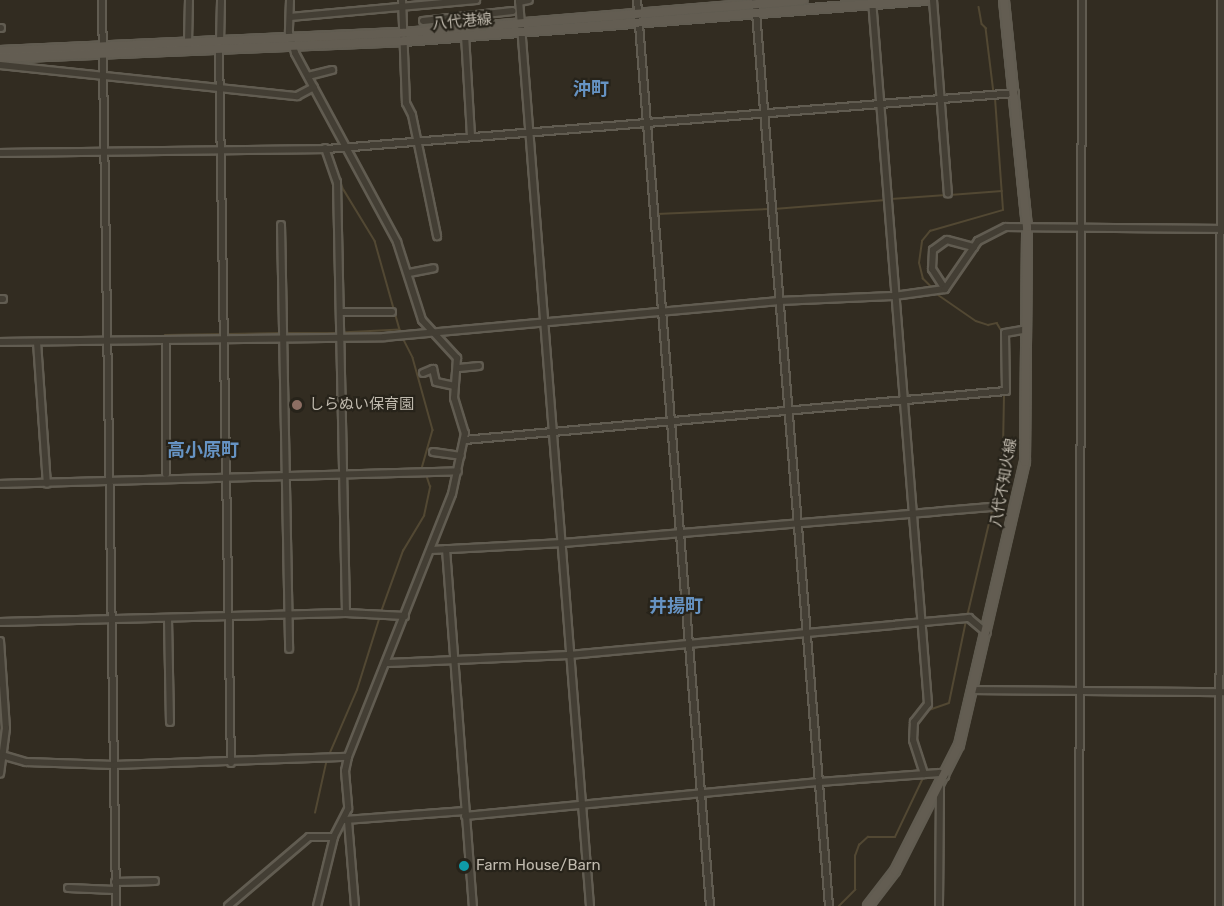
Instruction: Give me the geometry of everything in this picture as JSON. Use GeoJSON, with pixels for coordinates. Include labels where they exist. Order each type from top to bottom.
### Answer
{"type":"FeatureCollection","features":[{"type":"Feature","properties":{"kind":"main road","name":"八代港線"},"geometry":{"type":"LineString","coordinates":[[404,37],[639,18],[803,0]]}},
{"type":"Feature","properties":{"kind":"main road","name":"八代港線"},"geometry":{"type":"LineString","coordinates":[[756,5],[925,0]]}},
{"type":"Feature","properties":{"kind":"main road","name":"八代不知火線"},"geometry":{"type":"LineString","coordinates":[[868,906],[895,871],[959,745],[987,633],[1024,462],[1027,227],[1004,0]]}},
{"type":"Feature","properties":{"kind":"main road","name":"八代港線"},"geometry":{"type":"LineString","coordinates":[[0,51],[220,46],[465,35],[521,27]]}},
{"type":"Feature","properties":{"kind":"main road","name":"八代港線"},"geometry":{"type":"LineString","coordinates":[[0,58],[188,43],[220,46]]}},
{"type":"Feature","properties":{"kind":"street"},"geometry":{"type":"LineString","coordinates":[[102,0],[100,49],[116,906]]}},
{"type":"Feature","properties":{"kind":"street"},"geometry":{"type":"LineString","coordinates":[[188,43],[189,0]]}},
{"type":"Feature","properties":{"kind":"street"},"geometry":{"type":"LineString","coordinates":[[221,0],[220,88],[231,763]]}},
{"type":"Feature","properties":{"kind":"street"},"geometry":{"type":"LineString","coordinates":[[290,0],[291,43],[397,242],[430,333],[448,345],[459,368],[455,386],[455,405],[464,441],[458,471],[388,663],[348,757],[347,821],[355,906]]}},
{"type":"Feature","properties":{"kind":"street"},"geometry":{"type":"LineString","coordinates":[[290,17],[402,3],[431,4],[477,0],[480,14]]}},
{"type":"Feature","properties":{"kind":"street"},"geometry":{"type":"LineString","coordinates":[[529,0],[519,1],[545,321],[551,434],[563,543],[569,655],[590,906]]}},
{"type":"Feature","properties":{"kind":"street"},"geometry":{"type":"LineString","coordinates":[[638,0],[710,906]]}},
{"type":"Feature","properties":{"kind":"street"},"geometry":{"type":"LineString","coordinates":[[933,0],[948,193]]}},
{"type":"Feature","properties":{"kind":"street"},"geometry":{"type":"LineString","coordinates":[[1079,906],[1082,0]]}},
{"type":"Feature","properties":{"kind":"street"},"geometry":{"type":"LineString","coordinates":[[1219,906],[1222,692],[1221,0]]}},
{"type":"Feature","properties":{"kind":"street"},"geometry":{"type":"LineString","coordinates":[[872,2],[894,296],[906,400],[928,704],[914,722],[913,740],[924,774]]}},
{"type":"Feature","properties":{"kind":"street"},"geometry":{"type":"LineString","coordinates":[[402,3],[406,103],[412,115],[415,141],[437,236]]}},
{"type":"Feature","properties":{"kind":"street"},"geometry":{"type":"LineString","coordinates":[[431,4],[432,20]]}},
{"type":"Feature","properties":{"kind":"street"},"geometry":{"type":"LineString","coordinates":[[756,5],[796,522],[829,906]]}},
{"type":"Feature","properties":{"kind":"street"},"geometry":{"type":"LineString","coordinates":[[423,21],[512,11]]}},
{"type":"Feature","properties":{"kind":"street"},"geometry":{"type":"LineString","coordinates":[[465,35],[471,136]]}},
{"type":"Feature","properties":{"kind":"street"},"geometry":{"type":"LineString","coordinates":[[0,65],[297,96],[314,87]]}},
{"type":"Feature","properties":{"kind":"street"},"geometry":{"type":"LineString","coordinates":[[308,76],[332,70]]}},
{"type":"Feature","properties":{"kind":"street"},"geometry":{"type":"LineString","coordinates":[[0,153],[102,154],[346,147],[1015,93]]}},
{"type":"Feature","properties":{"kind":"street"},"geometry":{"type":"LineString","coordinates":[[325,148],[337,182],[342,312],[346,613]]}},
{"type":"Feature","properties":{"kind":"street"},"geometry":{"type":"LineString","coordinates":[[281,225],[289,649]]}},
{"type":"Feature","properties":{"kind":"street"},"geometry":{"type":"LineString","coordinates":[[0,342],[166,341],[224,336],[430,333],[779,302],[894,296],[941,289],[974,247],[996,229],[1027,227],[1221,229]]}},
{"type":"Feature","properties":{"kind":"street"},"geometry":{"type":"LineString","coordinates":[[941,289],[932,269],[933,250],[947,240],[974,247]]}},
{"type":"Feature","properties":{"kind":"street"},"geometry":{"type":"LineString","coordinates":[[409,273],[429,267]]}},
{"type":"Feature","properties":{"kind":"street"},"geometry":{"type":"LineString","coordinates":[[342,312],[392,312]]}},
{"type":"Feature","properties":{"kind":"street"},"geometry":{"type":"LineString","coordinates":[[464,441],[551,434],[671,420],[1006,391],[1005,333],[1027,329]]}},
{"type":"Feature","properties":{"kind":"street"},"geometry":{"type":"LineString","coordinates":[[166,341],[166,474]]}},
{"type":"Feature","properties":{"kind":"street"},"geometry":{"type":"LineString","coordinates":[[37,342],[47,484]]}},
{"type":"Feature","properties":{"kind":"street"},"geometry":{"type":"LineString","coordinates":[[459,368],[479,366]]}},
{"type":"Feature","properties":{"kind":"street"},"geometry":{"type":"LineString","coordinates":[[423,373],[433,369],[436,384],[455,386]]}},
{"type":"Feature","properties":{"kind":"street"},"geometry":{"type":"LineString","coordinates":[[433,452],[460,456]]}},
{"type":"Feature","properties":{"kind":"street"},"geometry":{"type":"LineString","coordinates":[[0,484],[344,472],[458,471]]}},
{"type":"Feature","properties":{"kind":"street"},"geometry":{"type":"LineString","coordinates":[[431,550],[563,543],[993,507]]}},
{"type":"Feature","properties":{"kind":"street"},"geometry":{"type":"LineString","coordinates":[[446,549],[473,906]]}},
{"type":"Feature","properties":{"kind":"street"},"geometry":{"type":"LineString","coordinates":[[0,622],[288,617],[346,613],[405,616]]}},
{"type":"Feature","properties":{"kind":"street"},"geometry":{"type":"LineString","coordinates":[[168,619],[170,722]]}},
{"type":"Feature","properties":{"kind":"street"},"geometry":{"type":"LineString","coordinates":[[388,663],[569,655],[805,630],[922,621],[970,619],[987,633]]}},
{"type":"Feature","properties":{"kind":"street"},"geometry":{"type":"LineString","coordinates":[[0,641],[1,712],[5,756],[0,774]]}},
{"type":"Feature","properties":{"kind":"street"},"geometry":{"type":"LineString","coordinates":[[972,690],[1222,692]]}},
{"type":"Feature","properties":{"kind":"street"},"geometry":{"type":"LineString","coordinates":[[5,756],[26,762],[114,765],[327,761],[348,757]]}},
{"type":"Feature","properties":{"kind":"street"},"geometry":{"type":"LineString","coordinates":[[317,906],[334,837],[347,821],[581,807],[702,792],[924,774],[945,776]]}},
{"type":"Feature","properties":{"kind":"street"},"geometry":{"type":"LineString","coordinates":[[939,906],[940,786]]}},
{"type":"Feature","properties":{"kind":"street"},"geometry":{"type":"LineString","coordinates":[[228,906],[309,837],[334,837]]}},
{"type":"Feature","properties":{"kind":"street"},"geometry":{"type":"LineString","coordinates":[[115,882],[155,881]]}},
{"type":"Feature","properties":{"kind":"street"},"geometry":{"type":"LineString","coordinates":[[68,888],[115,891]]}},
{"type":"Feature","properties":{"kind":"waterway"},"geometry":{"type":"LineString","coordinates":[[979,7],[982,24],[986,28],[994,93]]}},
{"type":"Feature","properties":{"kind":"waterway"},"geometry":{"type":"LineString","coordinates":[[932,288],[923,279],[919,263],[922,241],[930,231],[1003,210],[995,98]]}},
{"type":"Feature","properties":{"kind":"waterway"},"geometry":{"type":"LineString","coordinates":[[333,162],[344,190],[375,241],[400,330],[341,333]]}},
{"type":"Feature","properties":{"kind":"waterway"},"geometry":{"type":"LineString","coordinates":[[950,195],[1002,191]]}},
{"type":"Feature","properties":{"kind":"waterway"},"geometry":{"type":"LineString","coordinates":[[891,199],[946,195]]}},
{"type":"Feature","properties":{"kind":"waterway"},"geometry":{"type":"LineString","coordinates":[[774,209],[886,200]]}},
{"type":"Feature","properties":{"kind":"waterway"},"geometry":{"type":"LineString","coordinates":[[657,214],[769,209]]}},
{"type":"Feature","properties":{"kind":"waterway"},"geometry":{"type":"LineString","coordinates":[[937,294],[976,321],[988,325],[997,323],[1003,333]]}},
{"type":"Feature","properties":{"kind":"waterway"},"geometry":{"type":"LineString","coordinates":[[227,334],[279,333]]}},
{"type":"Feature","properties":{"kind":"waterway"},"geometry":{"type":"LineString","coordinates":[[284,333],[336,333]]}},
{"type":"Feature","properties":{"kind":"waterway"},"geometry":{"type":"LineString","coordinates":[[165,335],[222,334]]}},
{"type":"Feature","properties":{"kind":"waterway"},"geometry":{"type":"LineString","coordinates":[[403,338],[413,358],[433,430],[422,469]]}},
{"type":"Feature","properties":{"kind":"waterway"},"geometry":{"type":"LineString","coordinates":[[994,506],[1003,448],[1004,395]]}},
{"type":"Feature","properties":{"kind":"waterway"},"geometry":{"type":"LineString","coordinates":[[405,470],[421,469]]}},
{"type":"Feature","properties":{"kind":"waterway"},"geometry":{"type":"LineString","coordinates":[[228,474],[250,474]]}},
{"type":"Feature","properties":{"kind":"waterway"},"geometry":{"type":"LineString","coordinates":[[111,478],[163,475]]}},
{"type":"Feature","properties":{"kind":"waterway"},"geometry":{"type":"LineString","coordinates":[[168,475],[223,475]]}},
{"type":"Feature","properties":{"kind":"waterway"},"geometry":{"type":"LineString","coordinates":[[381,612],[403,551],[424,516],[430,487],[426,475]]}},
{"type":"Feature","properties":{"kind":"waterway"},"geometry":{"type":"LineString","coordinates":[[967,617],[992,510]]}},
{"type":"Feature","properties":{"kind":"waterway"},"geometry":{"type":"LineString","coordinates":[[329,755],[357,690],[380,616]]}},
{"type":"Feature","properties":{"kind":"waterway"},"geometry":{"type":"LineString","coordinates":[[926,711],[949,703],[966,621]]}},
{"type":"Feature","properties":{"kind":"waterway"},"geometry":{"type":"LineString","coordinates":[[315,813],[327,759]]}},
{"type":"Feature","properties":{"kind":"waterway"},"geometry":{"type":"LineString","coordinates":[[839,906],[855,890],[855,856],[859,845],[868,837],[895,837],[924,776]]}},
{"type":"Feature","properties":{"kind":"place","name":"しらぬい保育園"},"geometry":{"type":"Point","coordinates":[297,405]}},
{"type":"Feature","properties":{"kind":"place","name":"Farm House/Barn"},"geometry":{"type":"Point","coordinates":[464,866]}},
{"type":"Feature","properties":{"kind":"district","name":"沖町"},"geometry":{"type":"Point","coordinates":[591,89]}},
{"type":"Feature","properties":{"kind":"district","name":"高小原町"},"geometry":{"type":"Point","coordinates":[203,450]}},
{"type":"Feature","properties":{"kind":"district","name":"井揚町"},"geometry":{"type":"Point","coordinates":[676,606]}}]}
